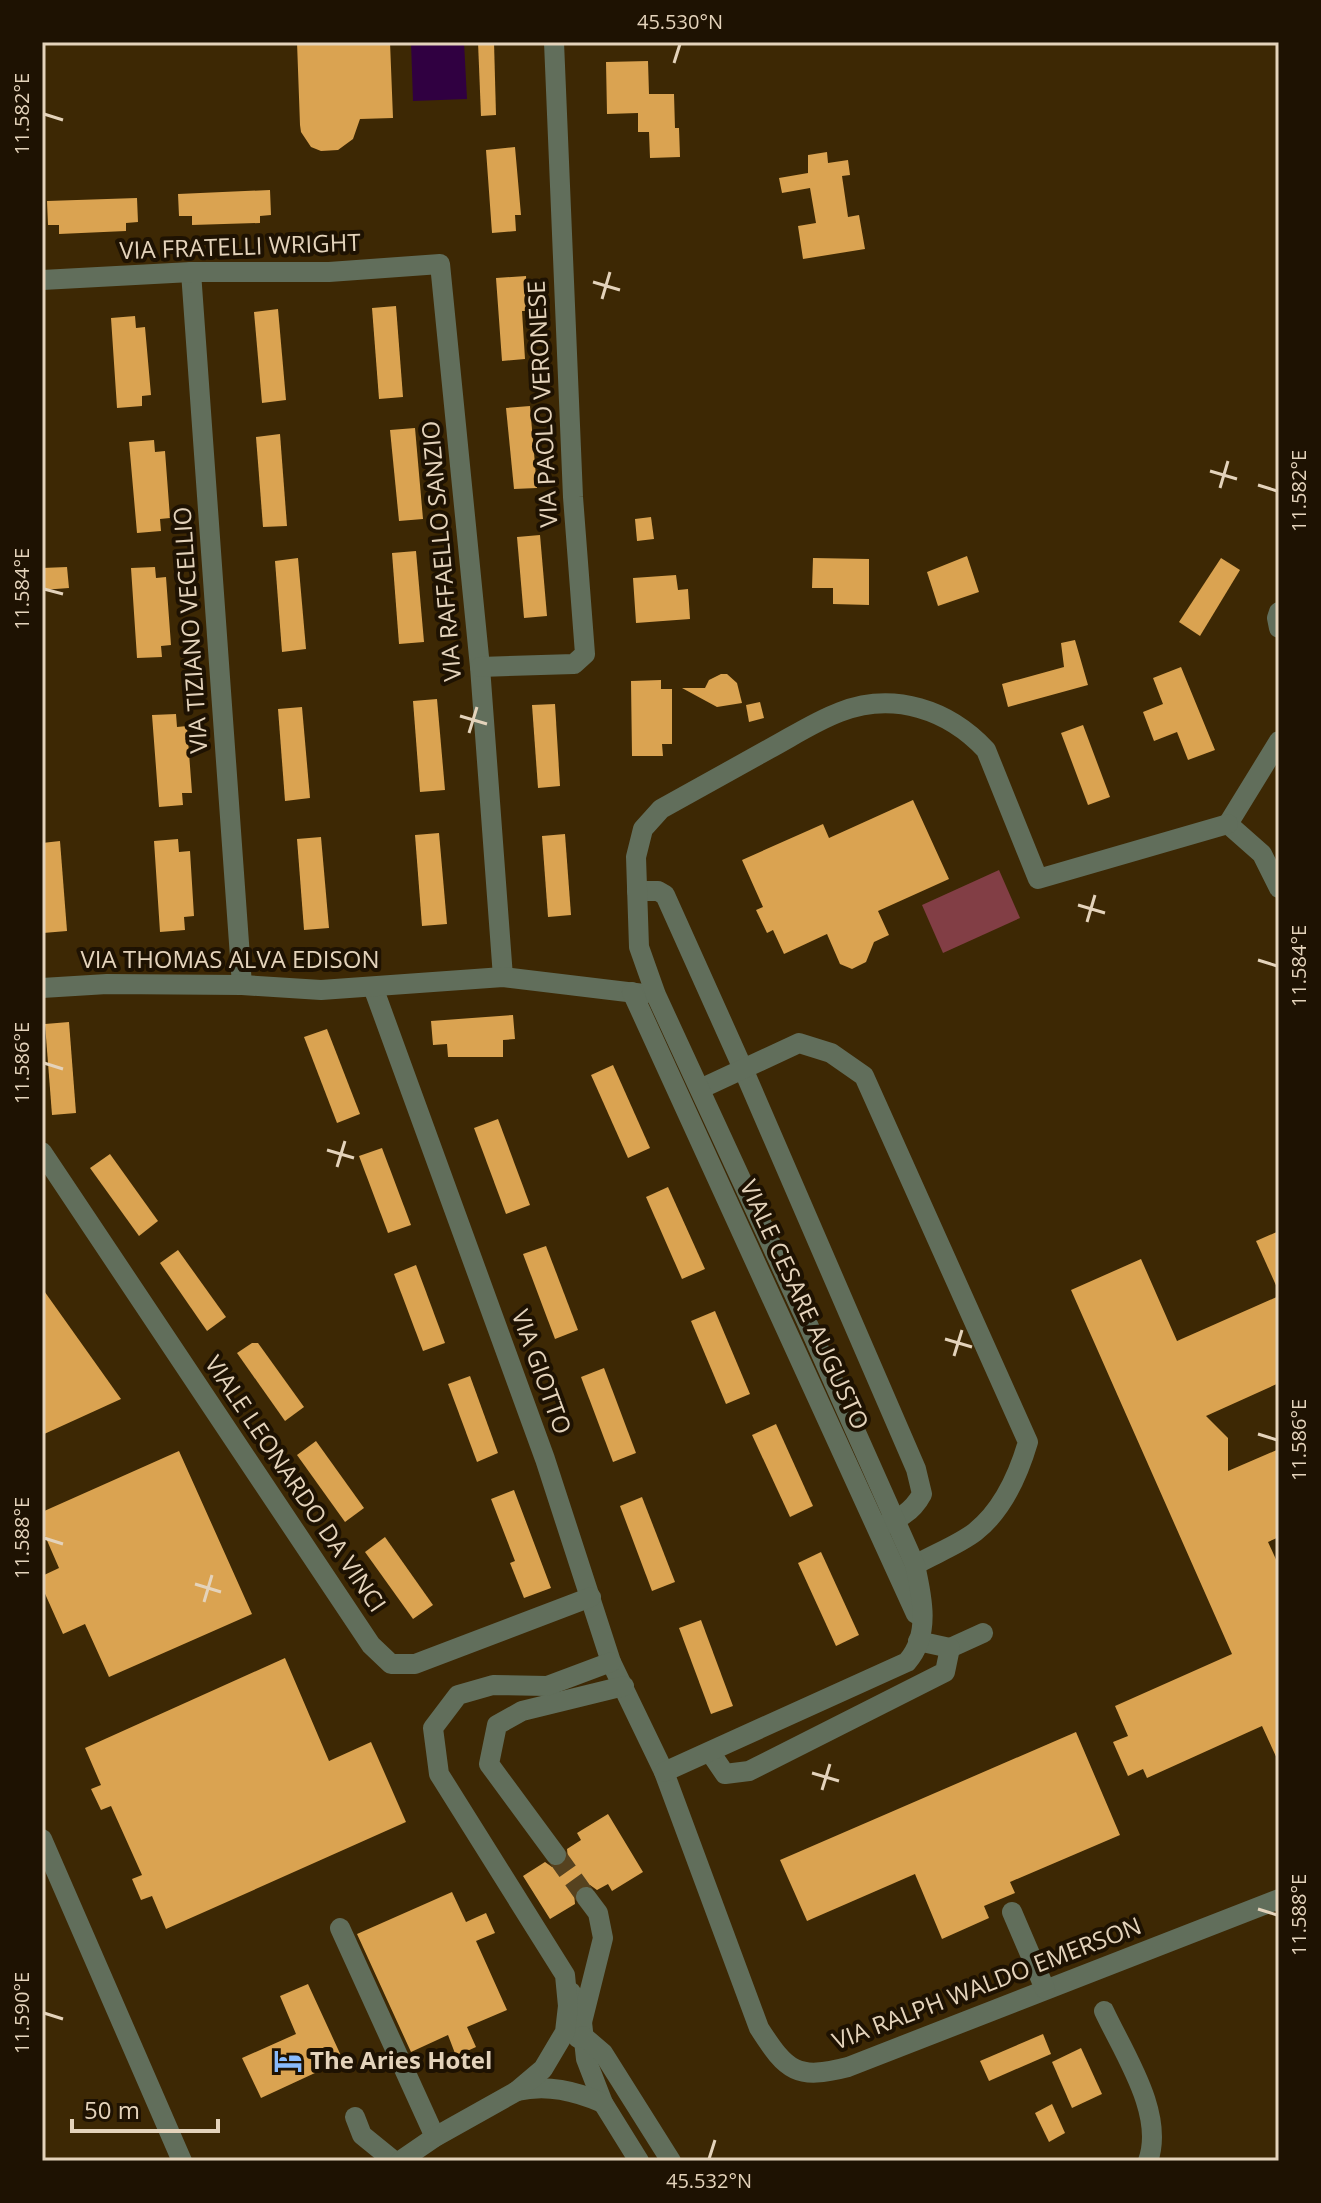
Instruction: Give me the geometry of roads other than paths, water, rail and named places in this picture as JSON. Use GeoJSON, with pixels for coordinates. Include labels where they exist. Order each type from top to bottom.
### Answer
{"type":"FeatureCollection","features":[{"type":"Feature","properties":{"kind":"street","name":"VIA PAOLO VERONESE"},"geometry":{"type":"LineString","coordinates":[[480,667],[574,664],[585,654],[573,497],[554,42]]}},
{"type":"Feature","properties":{"kind":"street","name":"VIA RAFFAELLO SANZIO"},"geometry":{"type":"LineString","coordinates":[[440,264],[480,667],[503,977]]}},
{"type":"Feature","properties":{"kind":"street","name":"VIA FRATELLI WRIGHT"},"geometry":{"type":"LineString","coordinates":[[42,280],[191,272],[329,272],[440,264]]}},
{"type":"Feature","properties":{"kind":"street","name":"VIA TIZIANO VECELLIO"},"geometry":{"type":"LineString","coordinates":[[191,272],[242,985]]}},
{"type":"Feature","properties":{"kind":"street"},"geometry":{"type":"LineString","coordinates":[[1279,612],[1279,628]]}},
{"type":"Feature","properties":{"kind":"street","name":"VIALE CESARE AUGUSTO"},"geometry":{"type":"LineString","coordinates":[[918,1641],[918,1620],[886,1524],[700,1089],[656,995],[639,947],[636,857],[639,838],[648,821],[661,809],[827,717],[876,704],[910,705],[928,710],[960,726],[986,750],[1038,879],[1228,824]]}},
{"type":"Feature","properties":{"kind":"street"},"geometry":{"type":"LineString","coordinates":[[1279,741],[1228,824],[1262,854],[1279,888]]}},
{"type":"Feature","properties":{"kind":"street"},"geometry":{"type":"LineString","coordinates":[[637,891],[658,891],[665,895],[916,1469],[922,1494],[915,1507],[886,1524]]}},
{"type":"Feature","properties":{"kind":"street","name":"VIA THOMAS ALVA EDISON"},"geometry":{"type":"LineString","coordinates":[[42,988],[107,984],[242,985],[321,990],[503,977],[656,995]]}},
{"type":"Feature","properties":{"kind":"street","name":"VIA GIOTTO"},"geometry":{"type":"LineString","coordinates":[[373,987],[545,1459],[611,1662],[664,1772]]}},
{"type":"Feature","properties":{"kind":"street","name":"VIALE CESARE AUGUSTO"},"geometry":{"type":"LineString","coordinates":[[632,992],[886,1524],[915,1565],[924,1605],[918,1641]]}},
{"type":"Feature","properties":{"kind":"street"},"geometry":{"type":"LineString","coordinates":[[700,1089],[799,1043],[831,1053],[864,1076],[1028,1442],[1018,1476],[993,1514],[974,1533],[915,1565]]}},
{"type":"Feature","properties":{"kind":"street","name":"VIALE LEONARDO DA VINCI"},"geometry":{"type":"LineString","coordinates":[[42,1152],[371,1645],[391,1664],[415,1664],[591,1597]]}},
{"type":"Feature","properties":{"kind":"street"},"geometry":{"type":"LineString","coordinates":[[664,1772],[907,1662],[914,1654],[918,1641],[950,1648],[983,1633]]}},
{"type":"Feature","properties":{"kind":"street"},"geometry":{"type":"LineString","coordinates":[[710,1752],[725,1774],[749,1771],[945,1672],[950,1648]]}},
{"type":"Feature","properties":{"kind":"street"},"geometry":{"type":"LineString","coordinates":[[611,1662],[547,1686],[493,1685],[458,1695],[433,1728],[439,1774],[565,1975],[582,2029],[586,2059],[603,2103],[639,2161]]}},
{"type":"Feature","properties":{"kind":"street"},"geometry":{"type":"LineString","coordinates":[[556,1855],[489,1764],[497,1725],[522,1711],[624,1686]]}},
{"type":"Feature","properties":{"kind":"street","name":"VIA RALPH WALDO EMERSON"},"geometry":{"type":"LineString","coordinates":[[664,1772],[759,2028],[777,2057],[796,2071],[819,2074],[848,2067],[1279,1899]]}},
{"type":"Feature","properties":{"kind":"street"},"geometry":{"type":"LineString","coordinates":[[42,1839],[182,2161]]}},
{"type":"Feature","properties":{"kind":"street"},"geometry":{"type":"LineString","coordinates":[[555,2049],[582,2029],[603,1938],[598,1913],[586,1897]]}},
{"type":"Feature","properties":{"kind":"street"},"geometry":{"type":"LineString","coordinates":[[1012,1912],[1045,1989]]}},
{"type":"Feature","properties":{"kind":"street"},"geometry":{"type":"LineString","coordinates":[[340,1928],[435,2137]]}},
{"type":"Feature","properties":{"kind":"street"},"geometry":{"type":"LineString","coordinates":[[400,2161],[435,2137],[517,2091],[543,2069],[565,2032],[568,2006],[565,1975]]}},
{"type":"Feature","properties":{"kind":"street"},"geometry":{"type":"LineString","coordinates":[[1104,2011],[1150,2109],[1153,2148],[1148,2161]]}},
{"type":"Feature","properties":{"kind":"street"},"geometry":{"type":"LineString","coordinates":[[582,2029],[603,2053],[671,2161]]}},
{"type":"Feature","properties":{"kind":"street"},"geometry":{"type":"LineString","coordinates":[[517,2091],[538,2086],[581,2093],[603,2103]]}},
{"type":"Feature","properties":{"kind":"street"},"geometry":{"type":"LineString","coordinates":[[355,2117],[362,2135],[394,2161]]}},
{"type":"Feature","properties":{"kind":"tunnel"},"geometry":{"type":"LineString","coordinates":[[556,1855],[586,1897]]}},
{"type":"Feature","properties":{"kind":"place","name":"The Aries Hotel"},"geometry":{"type":"Point","coordinates":[288,2061]}}]}
